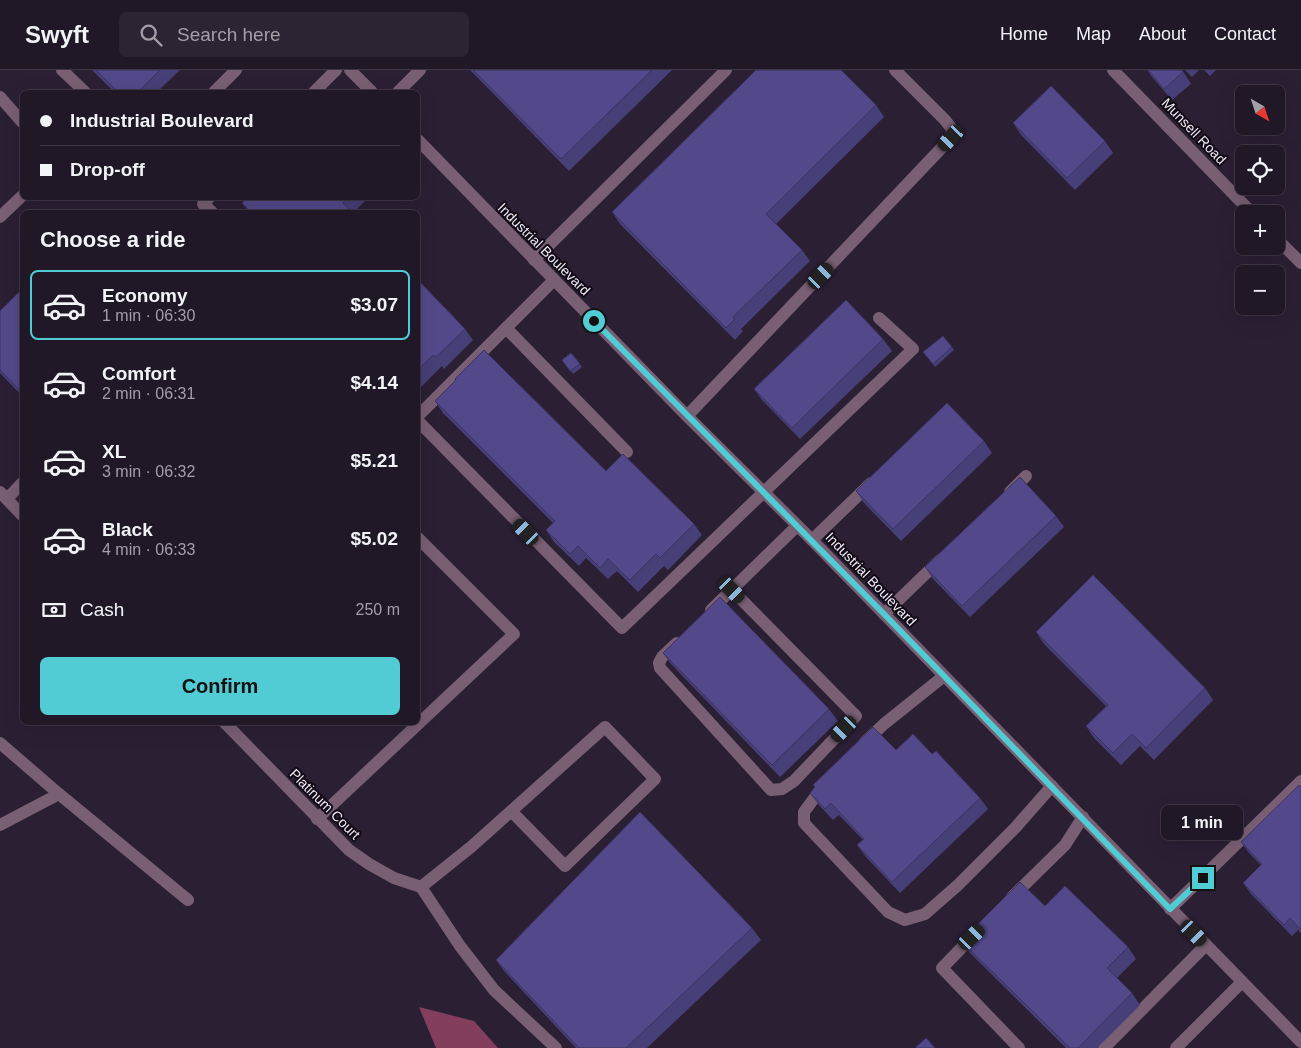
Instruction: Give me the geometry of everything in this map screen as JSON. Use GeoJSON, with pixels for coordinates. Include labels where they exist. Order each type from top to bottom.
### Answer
{"type":"FeatureCollection","features":[{"type":"Feature","properties":{"kind":"street"},"geometry":{"type":"LineString","coordinates":[[62,70],[83,90]]}},
{"type":"Feature","properties":{"kind":"street"},"geometry":{"type":"LineString","coordinates":[[216,90],[236,70]]}},
{"type":"Feature","properties":{"kind":"street"},"geometry":{"type":"LineString","coordinates":[[316,90],[336,70]]}},
{"type":"Feature","properties":{"kind":"street"},"geometry":{"type":"LineString","coordinates":[[350,70],[370,90]]}},
{"type":"Feature","properties":{"kind":"street"},"geometry":{"type":"LineString","coordinates":[[400,90],[420,70]]}},
{"type":"Feature","properties":{"kind":"street"},"geometry":{"type":"LineString","coordinates":[[534,260],[726,70]]}},
{"type":"Feature","properties":{"kind":"street"},"geometry":{"type":"LineString","coordinates":[[687,416],[951,138],[952,129],[945,120],[895,70]]}},
{"type":"Feature","properties":{"kind":"street","name":"Munsell Road"},"geometry":{"type":"LineString","coordinates":[[1113,70],[1244,205]]}},
{"type":"Feature","properties":{"kind":"street"},"geometry":{"type":"LineString","coordinates":[[0,98],[20,120]]}},
{"type":"Feature","properties":{"kind":"street","name":"Industrial Boulevard"},"geometry":{"type":"LineString","coordinates":[[420,142],[687,416],[812,540],[1301,1042]]}},
{"type":"Feature","properties":{"kind":"street"},"geometry":{"type":"LineString","coordinates":[[0,217],[20,198]]}},
{"type":"Feature","properties":{"kind":"street"},"geometry":{"type":"LineString","coordinates":[[207,200],[203,204],[210,210]]}},
{"type":"Feature","properties":{"kind":"street"},"geometry":{"type":"LineString","coordinates":[[1285,247],[1301,264]]}},
{"type":"Feature","properties":{"kind":"street"},"geometry":{"type":"LineString","coordinates":[[420,414],[554,280]]}},
{"type":"Feature","properties":{"kind":"street"},"geometry":{"type":"LineString","coordinates":[[420,423],[622,628],[913,350],[878,318]]}},
{"type":"Feature","properties":{"kind":"street"},"geometry":{"type":"LineString","coordinates":[[506,328],[627,452]]}},
{"type":"Feature","properties":{"kind":"street"},"geometry":{"type":"LineString","coordinates":[[812,540],[878,476]]}},
{"type":"Feature","properties":{"kind":"street"},"geometry":{"type":"LineString","coordinates":[[999,503],[1026,476]]}},
{"type":"Feature","properties":{"kind":"street"},"geometry":{"type":"LineString","coordinates":[[20,484],[3,495],[20,513]]}},
{"type":"Feature","properties":{"kind":"street"},"geometry":{"type":"LineString","coordinates":[[704,617],[797,526]]}},
{"type":"Feature","properties":{"kind":"street"},"geometry":{"type":"LineString","coordinates":[[420,540],[514,634],[420,722]]}},
{"type":"Feature","properties":{"kind":"street"},"geometry":{"type":"LineString","coordinates":[[884,614],[951,550]]}},
{"type":"Feature","properties":{"kind":"street"},"geometry":{"type":"LineString","coordinates":[[683,637],[662,657],[659,663],[660,668],[771,790],[782,789],[794,781],[856,716],[732,590]]}},
{"type":"Feature","properties":{"kind":"street"},"geometry":{"type":"LineString","coordinates":[[856,750],[884,724],[944,676]]}},
{"type":"Feature","properties":{"kind":"street","name":"Platinum Court"},"geometry":{"type":"LineString","coordinates":[[227,725],[349,850],[394,878],[421,887]]}},
{"type":"Feature","properties":{"kind":"street"},"geometry":{"type":"LineString","coordinates":[[317,819],[417,725]]}},
{"type":"Feature","properties":{"kind":"street"},"geometry":{"type":"LineString","coordinates":[[511,811],[564,866],[655,779],[606,726],[511,811],[471,847],[421,887],[460,946],[494,990],[556,1048]]}},
{"type":"Feature","properties":{"kind":"street"},"geometry":{"type":"LineString","coordinates":[[0,743],[58,794],[188,900]]}},
{"type":"Feature","properties":{"kind":"street"},"geometry":{"type":"LineString","coordinates":[[832,775],[804,812],[804,823],[888,912],[905,920],[925,914],[958,885],[1015,828],[1052,786]]}},
{"type":"Feature","properties":{"kind":"street"},"geometry":{"type":"LineString","coordinates":[[1170,909],[1301,781]]}},
{"type":"Feature","properties":{"kind":"street"},"geometry":{"type":"LineString","coordinates":[[0,825],[58,794]]}},
{"type":"Feature","properties":{"kind":"street"},"geometry":{"type":"LineString","coordinates":[[1006,903],[1065,845],[1083,817]]}},
{"type":"Feature","properties":{"kind":"street"},"geometry":{"type":"LineString","coordinates":[[986,923],[942,968],[1019,1048]]}},
{"type":"Feature","properties":{"kind":"street"},"geometry":{"type":"LineString","coordinates":[[1104,1048],[1206,945]]}},
{"type":"Feature","properties":{"kind":"street"},"geometry":{"type":"LineString","coordinates":[[1176,1048],[1242,982]]}},
{"type":"Feature","properties":{"kind":"shaded area"},"geometry":{"type":"Polygon","coordinates":[[[419,1007],[474,1021],[498,1048],[436,1048],[419,1007]]]}},
{"type":"Feature","properties":{"kind":"building"},"geometry":{"type":"Polygon","coordinates":[[[96,70],[160,70],[140,90],[116,90],[96,70]]]}},
{"type":"Feature","properties":{"kind":"building"},"geometry":{"type":"Polygon","coordinates":[[[473,70],[652,70],[561,159],[473,70]]]}},
{"type":"Feature","properties":{"kind":"building"},"geometry":{"type":"Polygon","coordinates":[[[756,70],[841,70],[876,105],[766,214],[802,250],[733,317],[735,319],[726,328],[612,212],[756,70]]]}},
{"type":"Feature","properties":{"kind":"building"},"geometry":{"type":"Polygon","coordinates":[[[1148,70],[1182,70],[1183,72],[1164,89],[1148,70]]]}},
{"type":"Feature","properties":{"kind":"building"},"geometry":{"type":"Polygon","coordinates":[[[1051,86],[1105,141],[1067,178],[1013,123],[1051,86]]]}},
{"type":"Feature","properties":{"kind":"building"},"geometry":{"type":"Polygon","coordinates":[[[246,200],[347,200],[343,203],[350,210],[249,210],[242,203],[246,200]]]}},
{"type":"Feature","properties":{"kind":"building"},"geometry":{"type":"Polygon","coordinates":[[[420,282],[465,329],[436,357],[433,355],[420,368],[420,282]]]}},
{"type":"Feature","properties":{"kind":"building"},"geometry":{"type":"Polygon","coordinates":[[[20,291],[20,391],[0,370],[0,311],[20,291]]]}},
{"type":"Feature","properties":{"kind":"building"},"geometry":{"type":"Polygon","coordinates":[[[846,300],[883,339],[792,428],[754,389],[846,300]]]}},
{"type":"Feature","properties":{"kind":"building"},"geometry":{"type":"Polygon","coordinates":[[[943,336],[952,347],[933,364],[923,352],[943,336]]]}},
{"type":"Feature","properties":{"kind":"building"},"geometry":{"type":"Polygon","coordinates":[[[484,350],[606,471],[623,454],[694,524],[660,558],[656,554],[630,580],[608,559],[600,568],[578,546],[570,554],[546,530],[555,521],[435,401],[484,350]]]}},
{"type":"Feature","properties":{"kind":"building"},"geometry":{"type":"Polygon","coordinates":[[[571,353],[580,364],[570,371],[562,360],[571,353]]]}},
{"type":"Feature","properties":{"kind":"building"},"geometry":{"type":"Polygon","coordinates":[[[947,403],[984,441],[893,529],[856,491],[947,403]]]}},
{"type":"Feature","properties":{"kind":"building"},"geometry":{"type":"Polygon","coordinates":[[[1020,477],[1056,516],[962,606],[925,567],[1020,477]]]}},
{"type":"Feature","properties":{"kind":"building"},"geometry":{"type":"Polygon","coordinates":[[[1093,575],[1205,688],[1146,748],[1132,734],[1113,753],[1086,726],[1108,705],[1036,632],[1093,575]]]}},
{"type":"Feature","properties":{"kind":"building"},"geometry":{"type":"Polygon","coordinates":[[[720,597],[829,709],[772,765],[663,653],[720,597]]]}},
{"type":"Feature","properties":{"kind":"building"},"geometry":{"type":"Polygon","coordinates":[[[873,727],[896,750],[913,734],[932,754],[936,751],[980,798],[892,882],[857,845],[864,839],[831,803],[825,809],[810,793],[815,787],[813,785],[873,727]]]}},
{"type":"Feature","properties":{"kind":"building"},"geometry":{"type":"Polygon","coordinates":[[[1299,785],[1301,787],[1301,930],[1290,918],[1284,925],[1243,883],[1262,864],[1241,842],[1299,785]]]}},
{"type":"Feature","properties":{"kind":"building"},"geometry":{"type":"Polygon","coordinates":[[[640,812],[752,928],[626,1048],[579,1048],[496,960],[640,812]]]}},
{"type":"Feature","properties":{"kind":"building"},"geometry":{"type":"Polygon","coordinates":[[[1020,882],[1045,906],[1065,886],[1128,947],[1107,968],[1132,993],[1078,1048],[1070,1048],[961,941],[1020,882]]]}},
{"type":"Feature","properties":{"kind":"building"},"geometry":{"type":"Polygon","coordinates":[[[926,1038],[935,1048],[915,1048],[926,1038]]]}},
{"type":"Feature","properties":{"kind":"route"},"geometry":{"type":"LineString","coordinates":[[594,321],[812,540],[1083,817],[1170,909],[1203,878]]}}]}
